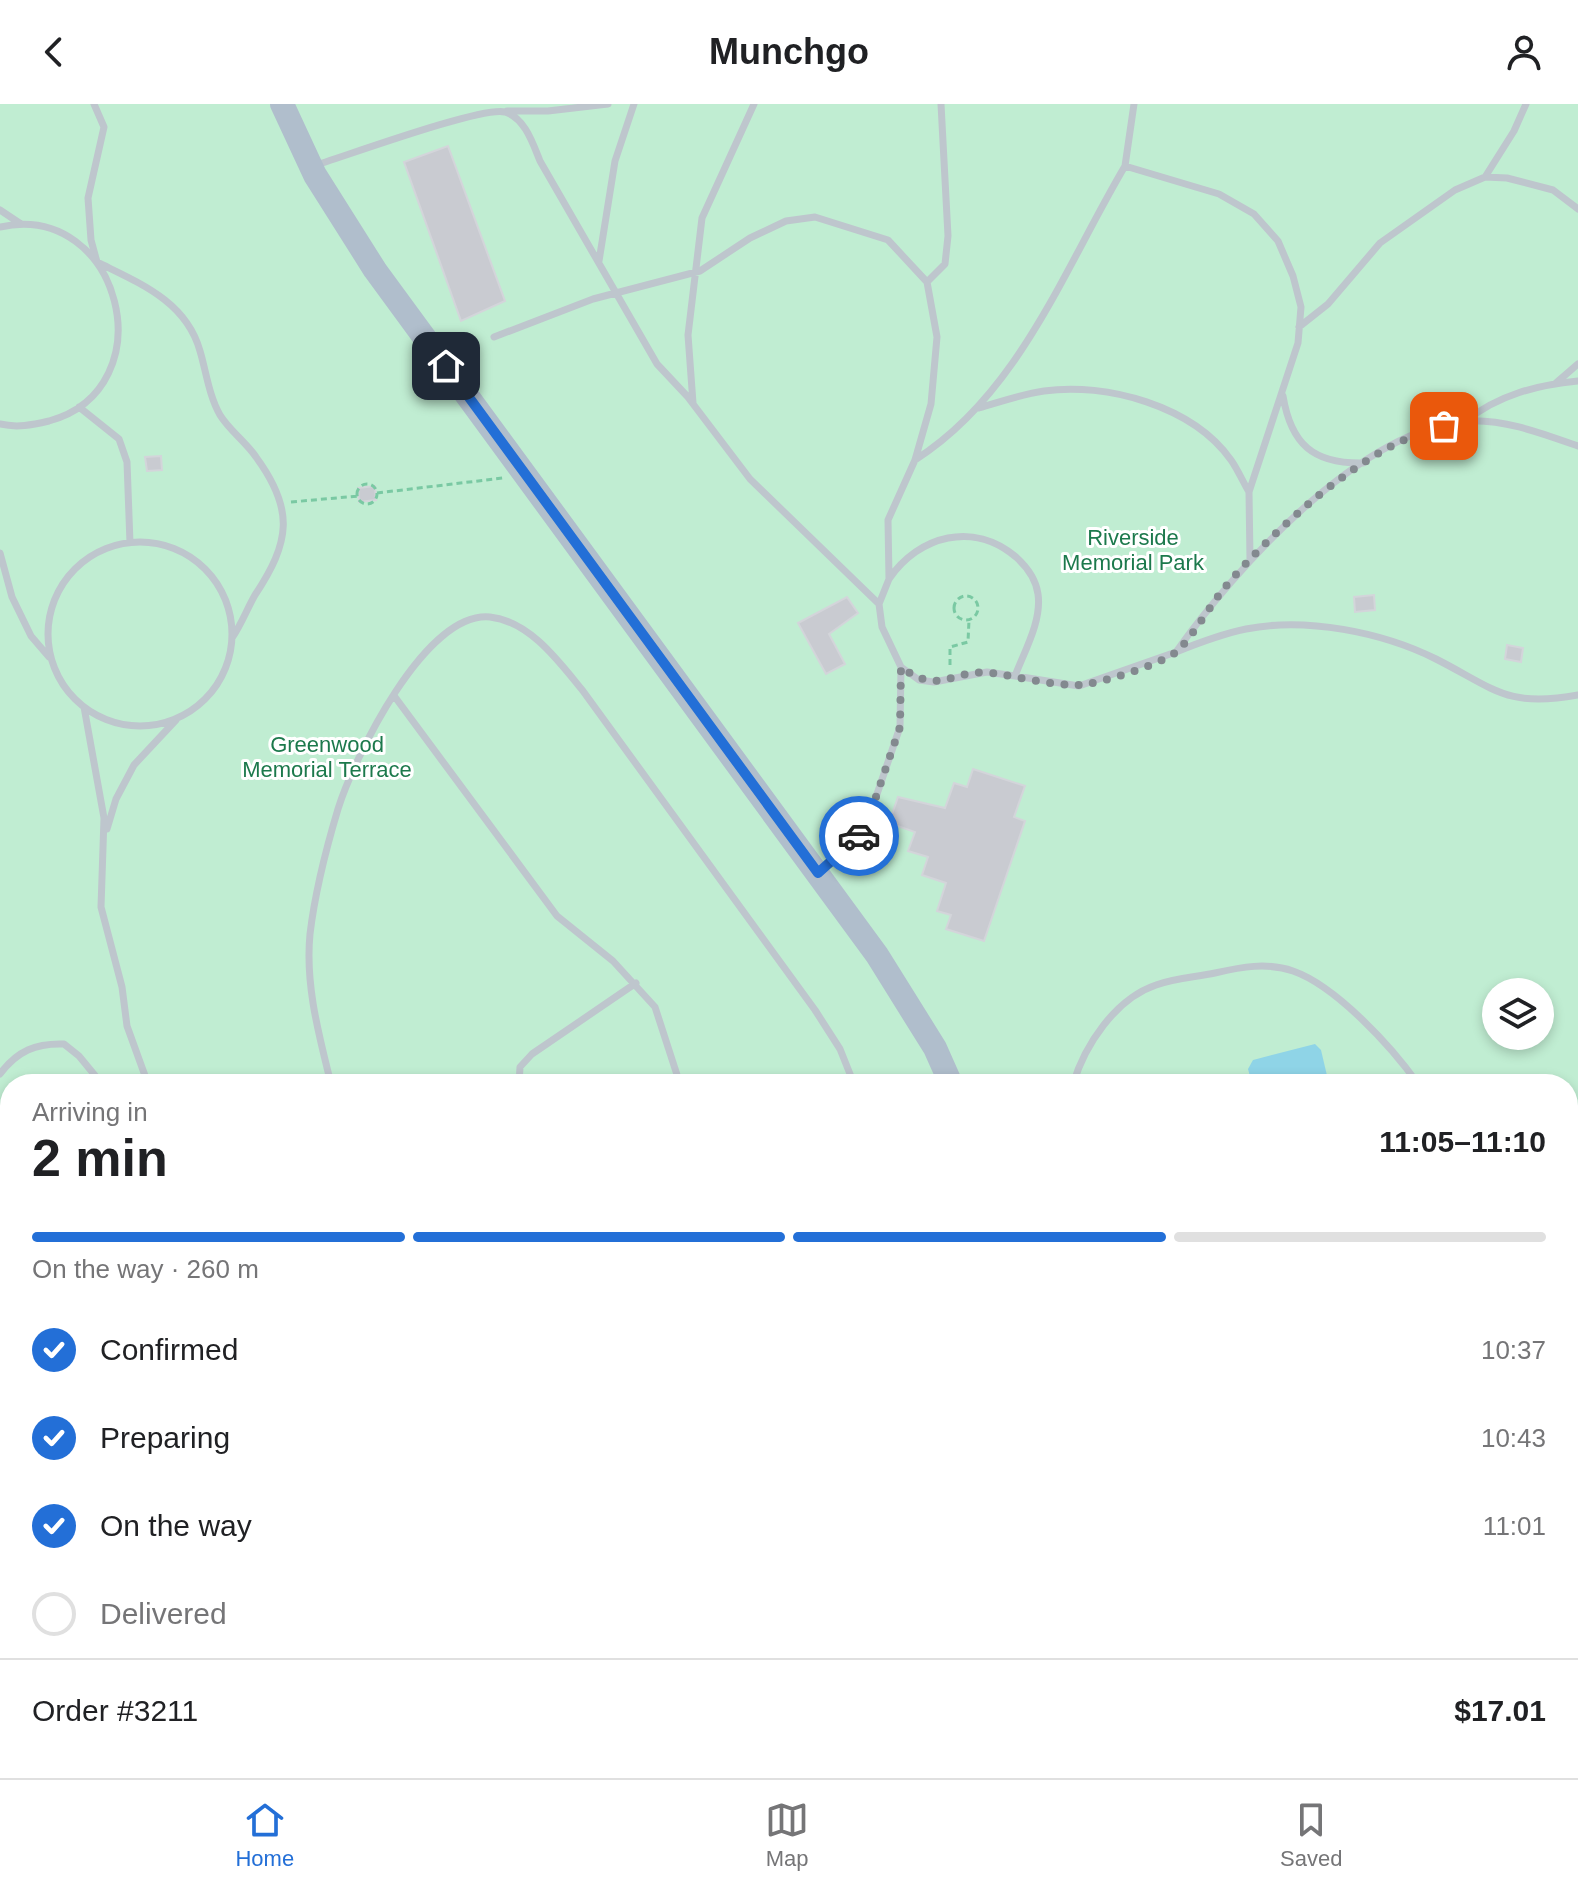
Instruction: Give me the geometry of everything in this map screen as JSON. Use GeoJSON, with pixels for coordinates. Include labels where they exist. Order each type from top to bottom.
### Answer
{"type":"FeatureCollection","features":[{"type":"Feature","properties":{"kind":"main road"},"geometry":{"type":"LineString","coordinates":[[282,104],[311,167],[375,270],[877,955],[935,1048],[947,1074]]}},
{"type":"Feature","properties":{"kind":"lane"},"geometry":{"type":"LineString","coordinates":[[0,424],[30,426],[60,418],[79,407],[106,377],[119,332],[117,303],[97,262],[91,240],[88,198],[104,127],[94,104]]}},
{"type":"Feature","properties":{"kind":"lane"},"geometry":{"type":"LineString","coordinates":[[311,167],[473,115],[608,104]]}},
{"type":"Feature","properties":{"kind":"lane"},"geometry":{"type":"LineString","coordinates":[[599,262],[615,161],[634,104]]}},
{"type":"Feature","properties":{"kind":"lane"},"geometry":{"type":"LineString","coordinates":[[694,405],[688,335],[702,218],[754,104]]}},
{"type":"Feature","properties":{"kind":"lane"},"geometry":{"type":"LineString","coordinates":[[927,282],[945,264],[948,236],[941,104]]}},
{"type":"Feature","properties":{"kind":"lane"},"geometry":{"type":"LineString","coordinates":[[915,460],[942,443],[979,408],[1063,282],[1125,166],[1134,104]]}},
{"type":"Feature","properties":{"kind":"lane"},"geometry":{"type":"LineString","coordinates":[[1485,177],[1514,131],[1526,104]]}},
{"type":"Feature","properties":{"kind":"lane"},"geometry":{"type":"LineString","coordinates":[[503,111],[515,117],[530,136],[540,161],[657,364],[694,405],[750,479],[804,535],[879,604]]}},
{"type":"Feature","properties":{"kind":"lane"},"geometry":{"type":"LineString","coordinates":[[1125,166],[1219,194],[1254,214],[1278,241],[1293,276],[1301,307],[1299,327],[1282,394],[1249,492],[1250,559]]}},
{"type":"Feature","properties":{"kind":"lane"},"geometry":{"type":"LineString","coordinates":[[1299,327],[1328,304],[1380,243],[1455,190],[1485,177],[1507,178],[1553,190],[1578,209]]}},
{"type":"Feature","properties":{"kind":"lane"},"geometry":{"type":"LineString","coordinates":[[0,210],[23,225],[62,235],[97,262],[147,286],[181,314],[199,346],[220,415],[255,455],[277,487],[282,503],[283,541],[270,576],[232,638]]}},
{"type":"Feature","properties":{"kind":"lane"},"geometry":{"type":"LineString","coordinates":[[494,337],[562,309],[695,273],[750,238],[786,221],[815,217],[888,240],[927,282],[937,337],[931,404],[915,460],[888,520],[889,579]]}},
{"type":"Feature","properties":{"kind":"lane"},"geometry":{"type":"LineString","coordinates":[[0,227],[23,225]]}},
{"type":"Feature","properties":{"kind":"lane"},"geometry":{"type":"LineString","coordinates":[[1556,383],[1578,364]]}},
{"type":"Feature","properties":{"kind":"lane"},"geometry":{"type":"LineString","coordinates":[[1466,421],[1488,403],[1556,383],[1578,381]]}},
{"type":"Feature","properties":{"kind":"lane"},"geometry":{"type":"LineString","coordinates":[[979,408],[1044,391],[1102,389],[1131,397],[1166,409],[1201,432],[1230,458],[1249,492]]}},
{"type":"Feature","properties":{"kind":"lane"},"geometry":{"type":"LineString","coordinates":[[1282,394],[1293,434],[1306,448],[1325,459],[1363,463]]}},
{"type":"Feature","properties":{"kind":"lane"},"geometry":{"type":"LineString","coordinates":[[79,407],[119,439],[127,462],[130,543]]}},
{"type":"Feature","properties":{"kind":"lane"},"geometry":{"type":"LineString","coordinates":[[1176,652],[1250,559],[1322,494],[1363,463],[1422,430],[1466,421],[1494,423],[1578,446]]}},
{"type":"Feature","properties":{"kind":"lane"},"geometry":{"type":"LineString","coordinates":[[818,873],[865,829],[900,727],[901,667],[882,627],[879,604],[889,579],[917,550],[937,539],[973,536],[1006,549],[1028,568],[1038,592],[1038,612],[1015,676]]}},
{"type":"Feature","properties":{"kind":"lane"},"geometry":{"type":"LineString","coordinates":[[51,659],[49,616],[68,576],[103,550],[130,543],[170,547],[205,568],[224,595],[232,638],[229,661],[214,690],[178,718],[134,765],[116,799],[104,839]]}},
{"type":"Feature","properties":{"kind":"lane"},"geometry":{"type":"LineString","coordinates":[[0,553],[12,597],[31,636],[51,659],[60,680],[84,707],[109,721],[131,726],[153,725],[178,718]]}},
{"type":"Feature","properties":{"kind":"lane"},"geometry":{"type":"LineString","coordinates":[[328,1074],[315,1020],[308,966],[311,932],[339,806],[366,748],[416,662],[440,635],[471,620],[490,617],[521,629],[554,655],[665,800],[815,1010],[840,1049],[850,1074]]}},
{"type":"Feature","properties":{"kind":"lane"},"geometry":{"type":"LineString","coordinates":[[901,667],[919,680],[934,682],[987,672],[1079,686],[1247,629],[1301,626],[1373,636],[1434,658],[1503,696],[1522,701],[1578,695]]}},
{"type":"Feature","properties":{"kind":"lane"},"geometry":{"type":"LineString","coordinates":[[395,697],[557,916],[636,983],[655,1007],[677,1074]]}},
{"type":"Feature","properties":{"kind":"lane"},"geometry":{"type":"LineString","coordinates":[[84,707],[104,818],[101,907],[122,987],[127,1026],[144,1074]]}},
{"type":"Feature","properties":{"kind":"lane"},"geometry":{"type":"LineString","coordinates":[[1076,1074],[1080,1059],[1122,1005],[1154,985],[1259,965],[1293,971],[1328,990],[1372,1032],[1409,1074]]}},
{"type":"Feature","properties":{"kind":"lane"},"geometry":{"type":"LineString","coordinates":[[520,1074],[520,1067],[532,1054],[636,983]]}},
{"type":"Feature","properties":{"kind":"lane"},"geometry":{"type":"LineString","coordinates":[[0,1074],[9,1061],[29,1048],[64,1044],[94,1074]]}},
{"type":"Feature","properties":{"kind":"path"},"geometry":{"type":"LineString","coordinates":[[377,493],[503,478]]}},
{"type":"Feature","properties":{"kind":"path"},"geometry":{"type":"LineString","coordinates":[[376,485],[377,493],[374,502],[359,503],[358,487],[376,485]]}},
{"type":"Feature","properties":{"kind":"path"},"geometry":{"type":"LineString","coordinates":[[282,503],[358,496]]}},
{"type":"Feature","properties":{"kind":"path"},"geometry":{"type":"LineString","coordinates":[[964,596],[973,597],[979,608],[976,616],[969,620],[958,617],[954,610],[955,602],[964,596]]}},
{"type":"Feature","properties":{"kind":"path"},"geometry":{"type":"LineString","coordinates":[[934,682],[950,670],[950,647],[968,642],[969,620]]}},
{"type":"Feature","properties":{"kind":"green space","name":"Riverside Memorial Park"},"geometry":{"type":"Polygon","coordinates":[[[0,104],[1578,104],[1578,1074],[0,1074],[0,104]]]}},
{"type":"Feature","properties":{"kind":"water"},"geometry":{"type":"Polygon","coordinates":[[[1315,1044],[1321,1050],[1327,1074],[1249,1074],[1248,1069],[1253,1060],[1315,1044]]]}},
{"type":"Feature","properties":{"kind":"building"},"geometry":{"type":"Polygon","coordinates":[[[448,146],[505,301],[461,321],[404,162],[448,146]]]}},
{"type":"Feature","properties":{"kind":"building"},"geometry":{"type":"Polygon","coordinates":[[[161,456],[162,470],[147,471],[145,457],[161,456]]]}},
{"type":"Feature","properties":{"kind":"building"},"geometry":{"type":"Polygon","coordinates":[[[375,486],[376,500],[359,502],[358,488],[375,486]]]}},
{"type":"Feature","properties":{"kind":"building"},"geometry":{"type":"Polygon","coordinates":[[[1374,595],[1375,610],[1355,612],[1354,597],[1374,595]]]}},
{"type":"Feature","properties":{"kind":"building"},"geometry":{"type":"Polygon","coordinates":[[[847,597],[858,613],[829,634],[845,664],[826,674],[798,623],[847,597]]]}},
{"type":"Feature","properties":{"kind":"building"},"geometry":{"type":"Polygon","coordinates":[[[1507,645],[1523,648],[1521,662],[1505,659],[1507,645]]]}},
{"type":"Feature","properties":{"kind":"building"},"geometry":{"type":"Polygon","coordinates":[[[973,769],[1025,786],[1014,817],[1025,821],[984,941],[946,929],[951,915],[937,911],[946,883],[922,875],[928,857],[908,851],[915,832],[889,823],[898,797],[945,808],[954,783],[967,787],[973,769]]]}},
{"type":"Feature","properties":{"kind":"way so far"},"geometry":{"type":"LineString","coordinates":[[859,836],[865,829],[900,727],[901,667],[919,680],[934,682],[987,672],[1079,686],[1135,669],[1176,652],[1250,559],[1322,494],[1363,463],[1422,430],[1444,426]]}},
{"type":"Feature","properties":{"kind":"route"},"geometry":{"type":"LineString","coordinates":[[446,366],[818,873],[859,836]]}},
{"type":"Feature","properties":{"kind":"park label","name":"Greenwood Memorial Terrace"},"geometry":{"type":"Point","coordinates":[327,756]}}]}
